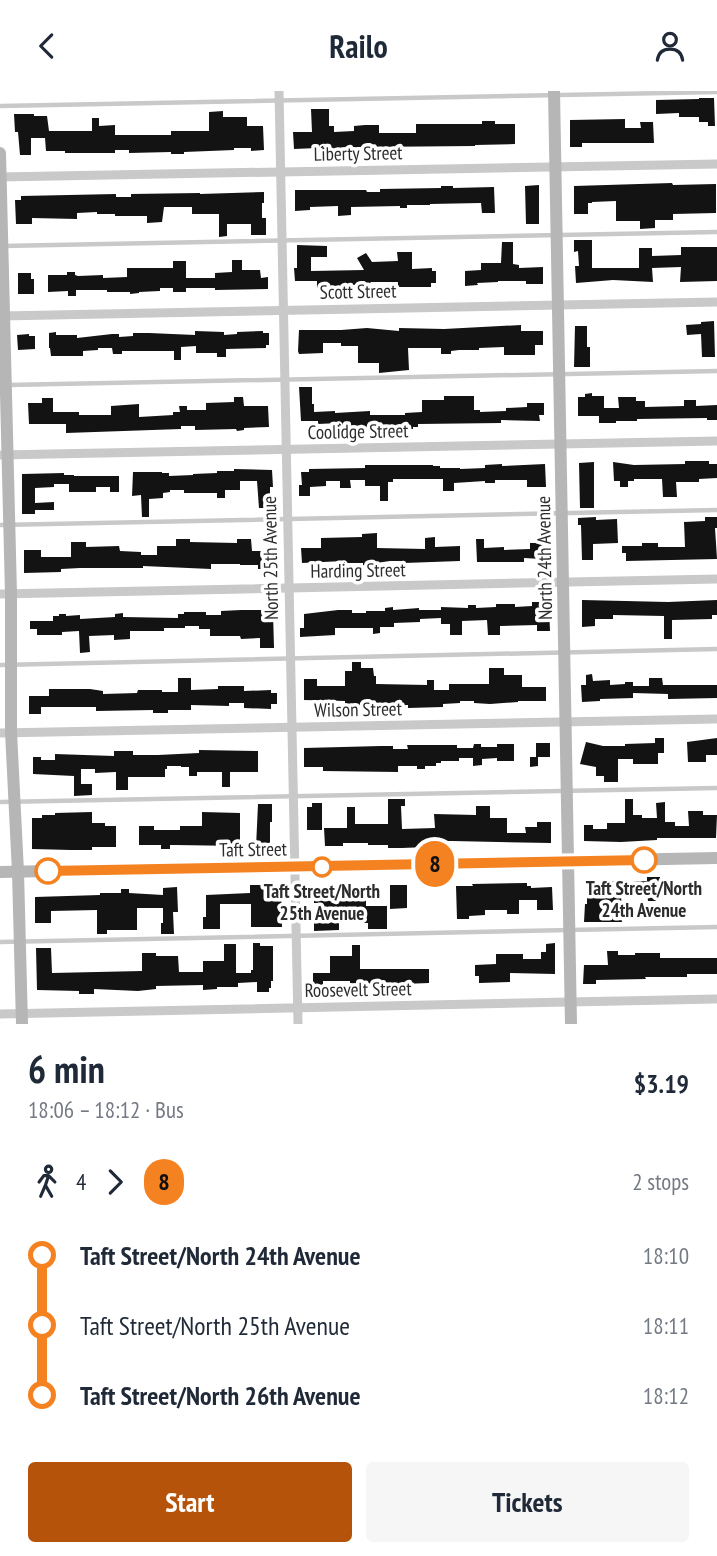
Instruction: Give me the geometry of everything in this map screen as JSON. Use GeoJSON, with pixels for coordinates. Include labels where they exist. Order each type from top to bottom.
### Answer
{"type":"FeatureCollection","features":[{"type":"Feature","properties":{"kind":"street","name":"North 24th Avenue"},"geometry":{"type":"LineString","coordinates":[[554,93],[571,1024]]}},
{"type":"Feature","properties":{"kind":"street","name":"North 25th Avenue"},"geometry":{"type":"LineString","coordinates":[[279,96],[298,1024]]}},
{"type":"Feature","properties":{"kind":"street"},"geometry":{"type":"LineString","coordinates":[[0,153],[2,316],[6,385],[6,732],[15,802],[21,1019]]}},
{"type":"Feature","properties":{"kind":"street","name":"Liberty Street"},"geometry":{"type":"LineString","coordinates":[[0,177],[717,164]]}},
{"type":"Feature","properties":{"kind":"street","name":"Scott Street"},"geometry":{"type":"LineString","coordinates":[[2,316],[717,302]]}},
{"type":"Feature","properties":{"kind":"street","name":"Coolidge Street"},"geometry":{"type":"LineString","coordinates":[[4,455],[717,441]]}},
{"type":"Feature","properties":{"kind":"street","name":"Harding Street"},"geometry":{"type":"LineString","coordinates":[[5,594],[717,579]]}},
{"type":"Feature","properties":{"kind":"street","name":"Wilson Street"},"geometry":{"type":"LineString","coordinates":[[6,732],[717,719]]}},
{"type":"Feature","properties":{"kind":"street","name":"Taft Street"},"geometry":{"type":"LineString","coordinates":[[0,872],[717,858]]}},
{"type":"Feature","properties":{"kind":"street","name":"Roosevelt Street"},"geometry":{"type":"LineString","coordinates":[[0,1014],[21,1019],[298,1007],[717,999]]}},
{"type":"Feature","properties":{"kind":"lane"},"geometry":{"type":"LineString","coordinates":[[0,106],[279,96],[717,92]]}},
{"type":"Feature","properties":{"kind":"lane"},"geometry":{"type":"LineString","coordinates":[[2,246],[717,232]]}},
{"type":"Feature","properties":{"kind":"lane"},"geometry":{"type":"LineString","coordinates":[[6,385],[717,371]]}},
{"type":"Feature","properties":{"kind":"lane"},"geometry":{"type":"LineString","coordinates":[[4,524],[717,510]]}},
{"type":"Feature","properties":{"kind":"lane"},"geometry":{"type":"LineString","coordinates":[[6,664],[717,649]]}},
{"type":"Feature","properties":{"kind":"lane"},"geometry":{"type":"LineString","coordinates":[[0,802],[717,788]]}},
{"type":"Feature","properties":{"kind":"lane"},"geometry":{"type":"LineString","coordinates":[[0,942],[717,927]]}},
{"type":"Feature","properties":{"kind":"building"},"geometry":{"type":"Polygon","coordinates":[[[714,98],[715,126],[708,126],[708,122],[699,122],[699,117],[679,117],[679,113],[656,114],[656,100],[714,98]]]}},
{"type":"Feature","properties":{"kind":"building"},"geometry":{"type":"Polygon","coordinates":[[[311,109],[329,109],[329,126],[334,126],[334,132],[354,131],[354,126],[365,125],[379,125],[379,133],[416,133],[416,124],[482,124],[482,121],[495,121],[495,124],[515,124],[515,144],[365,147],[317,152],[317,148],[294,149],[293,132],[312,132],[311,109]]]}},
{"type":"Feature","properties":{"kind":"building"},"geometry":{"type":"Polygon","coordinates":[[[223,111],[223,117],[247,117],[247,126],[263,126],[264,150],[234,148],[184,154],[129,153],[129,150],[115,150],[115,153],[65,153],[46,151],[45,138],[31,138],[31,155],[20,155],[18,132],[15,132],[14,114],[34,114],[47,116],[49,131],[92,131],[92,118],[99,118],[99,126],[115,125],[115,135],[171,135],[171,131],[209,131],[209,112],[223,111]]]}},
{"type":"Feature","properties":{"kind":"building"},"geometry":{"type":"Polygon","coordinates":[[[625,119],[625,128],[641,128],[640,122],[653,122],[654,143],[582,143],[582,147],[570,147],[570,120],[625,119]]]}},
{"type":"Feature","properties":{"kind":"building"},"geometry":{"type":"Polygon","coordinates":[[[716,184],[716,213],[673,214],[673,220],[655,220],[655,228],[640,229],[640,221],[616,221],[616,201],[588,203],[588,214],[574,214],[574,186],[716,184]]]}},
{"type":"Feature","properties":{"kind":"building"},"geometry":{"type":"Polygon","coordinates":[[[539,185],[539,224],[526,224],[525,186],[539,185]]]}},
{"type":"Feature","properties":{"kind":"building"},"geometry":{"type":"Polygon","coordinates":[[[494,187],[495,213],[482,213],[481,203],[407,205],[407,208],[351,207],[351,215],[338,216],[338,206],[310,207],[310,210],[295,211],[295,190],[380,192],[380,189],[494,187]]]}},
{"type":"Feature","properties":{"kind":"building"},"geometry":{"type":"Polygon","coordinates":[[[264,192],[262,218],[266,218],[266,235],[251,235],[251,224],[227,224],[227,236],[219,237],[219,214],[192,214],[192,207],[164,207],[162,222],[147,223],[147,216],[115,216],[97,212],[77,213],[77,219],[32,218],[32,224],[16,224],[15,200],[21,200],[21,196],[116,194],[116,197],[131,197],[131,194],[264,192]]]}},
{"type":"Feature","properties":{"kind":"building"},"geometry":{"type":"Polygon","coordinates":[[[574,240],[592,240],[592,268],[639,268],[639,248],[652,248],[652,256],[681,255],[681,247],[717,247],[717,281],[680,282],[681,267],[652,268],[653,282],[613,280],[576,283],[575,266],[579,266],[578,251],[574,252],[574,240]]]}},
{"type":"Feature","properties":{"kind":"building"},"geometry":{"type":"Polygon","coordinates":[[[502,242],[513,242],[513,264],[519,265],[519,268],[543,267],[543,284],[498,281],[465,286],[465,271],[481,270],[481,263],[501,263],[502,242]]]}},
{"type":"Feature","properties":{"kind":"building"},"geometry":{"type":"Polygon","coordinates":[[[297,245],[327,246],[327,257],[311,257],[311,271],[364,270],[357,258],[366,253],[372,262],[398,261],[397,252],[412,252],[412,269],[432,268],[432,271],[436,271],[436,283],[431,283],[431,287],[398,287],[398,282],[371,282],[366,288],[361,285],[348,285],[348,288],[317,288],[317,281],[295,281],[297,245]]]}},
{"type":"Feature","properties":{"kind":"building"},"geometry":{"type":"Polygon","coordinates":[[[232,260],[242,260],[242,270],[260,270],[261,278],[268,277],[268,289],[186,288],[186,292],[173,292],[173,288],[160,288],[160,291],[130,294],[107,290],[76,290],[76,296],[68,296],[68,291],[48,292],[48,275],[75,272],[78,276],[127,277],[127,268],[173,268],[173,261],[186,261],[186,278],[215,278],[215,273],[232,272],[232,260]]]}},
{"type":"Feature","properties":{"kind":"building"},"geometry":{"type":"Polygon","coordinates":[[[18,273],[31,273],[31,279],[34,279],[34,294],[18,294],[18,273]]]}},
{"type":"Feature","properties":{"kind":"building"},"geometry":{"type":"Polygon","coordinates":[[[714,321],[715,357],[702,357],[701,334],[687,335],[686,325],[714,321]]]}},
{"type":"Feature","properties":{"kind":"building"},"geometry":{"type":"Polygon","coordinates":[[[521,325],[521,331],[543,331],[543,345],[535,345],[535,355],[504,355],[504,347],[451,351],[451,354],[441,354],[441,348],[408,348],[409,370],[379,373],[379,363],[358,363],[358,346],[323,343],[323,353],[299,354],[298,351],[299,330],[367,328],[399,331],[399,328],[444,329],[521,325]]]}},
{"type":"Feature","properties":{"kind":"building"},"geometry":{"type":"Polygon","coordinates":[[[575,326],[587,326],[590,367],[574,367],[575,326]]]}},
{"type":"Feature","properties":{"kind":"building"},"geometry":{"type":"Polygon","coordinates":[[[195,331],[224,332],[224,335],[263,331],[269,333],[269,345],[266,345],[266,348],[226,349],[226,357],[217,357],[217,353],[196,353],[196,346],[181,347],[181,360],[174,360],[174,351],[122,351],[122,354],[113,354],[112,348],[98,348],[83,351],[83,356],[51,356],[49,348],[49,333],[56,332],[56,335],[77,335],[77,338],[112,334],[119,334],[119,337],[133,336],[133,333],[195,335],[195,331]]]}},
{"type":"Feature","properties":{"kind":"building"},"geometry":{"type":"Polygon","coordinates":[[[17,335],[35,336],[35,349],[18,350],[17,335]]]}},
{"type":"Feature","properties":{"kind":"building"},"geometry":{"type":"Polygon","coordinates":[[[299,387],[312,387],[314,412],[370,411],[370,415],[405,415],[422,412],[422,400],[444,400],[444,396],[474,396],[474,410],[480,412],[506,411],[506,408],[527,407],[527,403],[544,403],[544,415],[539,415],[540,421],[418,424],[418,427],[413,429],[339,428],[339,423],[318,424],[318,421],[301,421],[299,387]]]}},
{"type":"Feature","properties":{"kind":"building"},"geometry":{"type":"Polygon","coordinates":[[[592,393],[592,396],[604,396],[604,408],[619,408],[618,397],[636,397],[636,401],[645,401],[645,407],[684,406],[684,400],[696,400],[696,406],[717,405],[717,420],[637,419],[599,423],[599,416],[578,416],[578,397],[592,393]]]}},
{"type":"Feature","properties":{"kind":"building"},"geometry":{"type":"Polygon","coordinates":[[[234,397],[243,397],[244,406],[268,406],[269,427],[244,428],[237,431],[195,430],[195,426],[181,426],[181,429],[66,433],[66,424],[29,424],[28,403],[42,403],[42,398],[53,398],[53,412],[79,412],[79,415],[111,415],[111,406],[139,404],[139,417],[173,415],[173,412],[180,412],[179,406],[187,406],[187,410],[206,410],[206,403],[234,402],[234,397]]]}},
{"type":"Feature","properties":{"kind":"building"},"geometry":{"type":"Polygon","coordinates":[[[685,461],[709,461],[709,464],[717,464],[717,478],[699,479],[699,482],[676,482],[677,497],[663,497],[662,479],[634,479],[628,481],[628,487],[620,487],[620,481],[614,481],[613,462],[634,465],[685,464],[685,461]]]}},
{"type":"Feature","properties":{"kind":"building"},"geometry":{"type":"Polygon","coordinates":[[[594,462],[594,508],[580,508],[579,463],[594,462]]]}},
{"type":"Feature","properties":{"kind":"building"},"geometry":{"type":"Polygon","coordinates":[[[502,464],[545,464],[546,487],[527,487],[527,480],[495,480],[495,483],[454,483],[454,491],[443,491],[443,479],[393,479],[393,482],[388,482],[388,501],[380,501],[380,486],[365,486],[365,480],[350,480],[351,488],[340,488],[340,481],[326,481],[326,486],[310,487],[310,496],[299,496],[301,472],[309,472],[309,469],[365,468],[365,465],[433,465],[460,469],[502,464]]]}},
{"type":"Feature","properties":{"kind":"building"},"geometry":{"type":"Polygon","coordinates":[[[234,469],[272,470],[270,508],[259,508],[257,481],[240,481],[240,490],[225,490],[225,498],[217,498],[217,493],[184,493],[184,490],[170,490],[163,493],[163,498],[149,499],[149,517],[142,517],[141,495],[132,496],[133,472],[162,472],[169,473],[169,476],[217,473],[234,469]]]}},
{"type":"Feature","properties":{"kind":"building"},"geometry":{"type":"Polygon","coordinates":[[[64,473],[74,476],[119,476],[119,492],[110,492],[110,487],[96,487],[96,492],[69,492],[69,484],[35,488],[35,503],[54,502],[54,510],[35,510],[35,514],[22,514],[22,474],[64,473]]]}},
{"type":"Feature","properties":{"kind":"building"},"geometry":{"type":"Polygon","coordinates":[[[596,517],[596,520],[617,519],[618,543],[593,544],[593,560],[582,560],[581,525],[578,525],[578,518],[596,517]]]}},
{"type":"Feature","properties":{"kind":"building"},"geometry":{"type":"Polygon","coordinates":[[[705,517],[717,517],[717,559],[626,561],[626,553],[622,553],[622,546],[642,546],[642,543],[658,543],[658,547],[685,547],[684,522],[705,521],[705,517]]]}},
{"type":"Feature","properties":{"kind":"building"},"geometry":{"type":"Polygon","coordinates":[[[377,533],[377,548],[425,549],[425,538],[435,537],[435,547],[460,546],[460,561],[390,561],[363,566],[363,563],[344,561],[302,563],[301,548],[321,548],[321,538],[362,537],[362,534],[377,533]]]}},
{"type":"Feature","properties":{"kind":"building"},"geometry":{"type":"Polygon","coordinates":[[[176,539],[237,543],[237,539],[251,539],[252,551],[274,551],[274,569],[258,569],[258,565],[211,564],[211,569],[143,566],[24,573],[24,550],[41,550],[41,557],[71,557],[71,542],[86,542],[86,547],[119,546],[120,551],[157,555],[157,546],[176,546],[176,539]]]}},
{"type":"Feature","properties":{"kind":"building"},"geometry":{"type":"Polygon","coordinates":[[[476,539],[484,539],[484,548],[504,547],[504,550],[530,549],[530,543],[543,543],[542,559],[524,558],[524,562],[477,562],[476,539]]]}},
{"type":"Feature","properties":{"kind":"building"},"geometry":{"type":"Polygon","coordinates":[[[582,600],[717,600],[717,615],[712,615],[712,619],[672,620],[672,639],[664,639],[664,616],[613,615],[613,619],[595,619],[595,626],[582,627],[582,600]]]}},
{"type":"Feature","properties":{"kind":"building"},"geometry":{"type":"Polygon","coordinates":[[[532,602],[546,602],[546,607],[549,607],[550,631],[537,631],[537,625],[500,626],[500,635],[488,635],[487,620],[462,621],[462,635],[450,635],[450,624],[441,624],[441,618],[394,623],[394,627],[380,627],[380,633],[373,634],[373,628],[335,628],[335,635],[300,637],[300,628],[304,628],[304,614],[338,610],[366,613],[385,611],[385,608],[393,607],[393,610],[441,610],[441,607],[468,608],[468,605],[476,605],[476,608],[515,604],[515,607],[532,606],[532,602]]]}},
{"type":"Feature","properties":{"kind":"building"},"geometry":{"type":"Polygon","coordinates":[[[221,611],[273,612],[274,648],[260,648],[260,638],[210,636],[210,629],[185,626],[164,628],[164,631],[130,631],[130,639],[114,640],[114,635],[89,636],[90,652],[80,653],[79,631],[62,632],[62,635],[37,635],[37,629],[30,629],[30,621],[53,621],[53,616],[59,614],[80,615],[80,619],[115,617],[115,614],[123,613],[123,617],[178,618],[178,614],[184,612],[221,615],[221,611]]]}},
{"type":"Feature","properties":{"kind":"building"},"geometry":{"type":"Polygon","coordinates":[[[352,662],[361,662],[361,668],[373,668],[376,684],[427,685],[427,680],[434,680],[434,690],[449,690],[449,684],[489,684],[489,668],[504,668],[504,675],[522,675],[522,687],[546,687],[546,701],[490,704],[460,701],[443,704],[443,707],[408,708],[408,705],[345,706],[345,701],[304,700],[304,679],[317,679],[317,686],[345,686],[345,671],[352,671],[352,662]]]}},
{"type":"Feature","properties":{"kind":"building"},"geometry":{"type":"Polygon","coordinates":[[[592,674],[593,681],[610,680],[610,685],[633,682],[633,686],[649,686],[649,678],[662,678],[663,685],[717,685],[717,698],[668,699],[668,694],[633,693],[633,698],[582,702],[581,685],[586,685],[586,675],[592,674]]]}},
{"type":"Feature","properties":{"kind":"building"},"geometry":{"type":"Polygon","coordinates":[[[178,678],[191,678],[191,690],[244,686],[244,691],[271,690],[271,693],[277,693],[277,704],[271,704],[271,709],[244,708],[244,703],[229,703],[229,706],[191,705],[191,710],[168,710],[168,713],[153,713],[153,710],[96,711],[96,707],[41,707],[41,714],[29,714],[29,696],[49,696],[49,689],[90,689],[103,691],[103,694],[137,693],[138,690],[178,692],[178,678]]]}},
{"type":"Feature","properties":{"kind":"building"},"geometry":{"type":"Polygon","coordinates":[[[655,738],[664,738],[664,753],[658,753],[658,764],[633,764],[633,759],[618,759],[618,782],[604,782],[604,776],[596,776],[596,767],[580,764],[586,742],[603,746],[625,746],[655,743],[655,738]]]}},
{"type":"Feature","properties":{"kind":"building"},"geometry":{"type":"Polygon","coordinates":[[[717,738],[717,755],[706,755],[706,762],[688,762],[687,742],[717,738]]]}},
{"type":"Feature","properties":{"kind":"building"},"geometry":{"type":"Polygon","coordinates":[[[536,743],[550,743],[550,757],[538,757],[538,766],[530,767],[530,757],[536,757],[536,743]]]}},
{"type":"Feature","properties":{"kind":"building"},"geometry":{"type":"Polygon","coordinates":[[[474,744],[497,747],[497,744],[514,744],[514,761],[482,759],[482,765],[473,766],[473,758],[459,758],[459,761],[441,761],[436,763],[436,766],[425,766],[425,769],[398,766],[398,772],[323,771],[323,767],[304,767],[304,748],[393,746],[393,749],[408,749],[407,745],[457,745],[457,748],[473,748],[474,744]]]}},
{"type":"Feature","properties":{"kind":"building"},"geometry":{"type":"Polygon","coordinates":[[[199,750],[258,751],[258,772],[230,772],[230,787],[222,787],[222,772],[197,772],[197,776],[189,776],[189,767],[167,766],[165,777],[128,777],[128,790],[116,790],[116,772],[95,773],[95,769],[81,769],[81,784],[92,784],[92,795],[74,796],[74,776],[33,774],[33,757],[55,760],[55,754],[114,756],[114,751],[133,751],[133,755],[158,755],[199,753],[199,750]]]}},
{"type":"Feature","properties":{"kind":"building"},"geometry":{"type":"Polygon","coordinates":[[[388,799],[405,799],[405,806],[401,806],[402,829],[435,828],[434,814],[476,815],[476,806],[490,806],[490,818],[507,818],[507,833],[526,833],[525,827],[537,827],[537,822],[551,822],[551,843],[427,841],[427,847],[388,848],[388,845],[368,843],[325,846],[324,828],[347,828],[347,807],[355,807],[355,824],[388,824],[388,799]]]}},
{"type":"Feature","properties":{"kind":"building"},"geometry":{"type":"Polygon","coordinates":[[[625,799],[633,799],[633,815],[642,815],[642,818],[657,818],[656,803],[665,802],[665,822],[675,822],[675,826],[689,826],[688,811],[717,815],[716,838],[584,841],[584,825],[593,825],[593,829],[607,829],[607,823],[625,823],[625,799]]]}},
{"type":"Feature","properties":{"kind":"building"},"geometry":{"type":"Polygon","coordinates":[[[312,803],[322,803],[322,830],[307,830],[307,807],[312,807],[312,803]]]}},
{"type":"Feature","properties":{"kind":"building"},"geometry":{"type":"Polygon","coordinates":[[[258,804],[272,804],[270,847],[256,847],[258,804]]]}},
{"type":"Feature","properties":{"kind":"building"},"geometry":{"type":"Polygon","coordinates":[[[92,812],[92,823],[116,826],[116,847],[92,847],[92,850],[32,849],[32,818],[42,818],[42,815],[55,813],[92,812]]]}},
{"type":"Feature","properties":{"kind":"building"},"geometry":{"type":"Polygon","coordinates":[[[202,812],[240,813],[240,846],[170,845],[170,849],[161,849],[161,845],[139,845],[139,826],[154,826],[154,830],[180,830],[180,826],[202,826],[202,812]]]}},
{"type":"Feature","properties":{"kind":"building"},"geometry":{"type":"Polygon","coordinates":[[[647,877],[660,877],[660,893],[656,893],[656,901],[648,901],[647,892],[621,892],[622,922],[584,922],[587,881],[647,881],[647,877]]]}},
{"type":"Feature","properties":{"kind":"building"},"geometry":{"type":"Polygon","coordinates":[[[527,883],[531,888],[552,887],[553,910],[537,910],[537,900],[519,900],[519,914],[507,914],[507,910],[485,910],[485,915],[457,919],[456,886],[527,883]]]}},
{"type":"Feature","properties":{"kind":"building"},"geometry":{"type":"Polygon","coordinates":[[[250,885],[281,885],[282,927],[251,927],[251,904],[220,904],[220,929],[203,929],[206,895],[250,893],[250,885]]]}},
{"type":"Feature","properties":{"kind":"building"},"geometry":{"type":"Polygon","coordinates":[[[390,885],[407,885],[407,908],[390,909],[390,885]]]}},
{"type":"Feature","properties":{"kind":"building"},"geometry":{"type":"Polygon","coordinates":[[[177,887],[178,912],[173,912],[174,934],[161,934],[163,908],[137,908],[137,930],[107,930],[107,934],[97,934],[97,910],[51,911],[51,923],[35,923],[35,897],[100,895],[121,893],[121,889],[129,889],[129,893],[163,895],[163,888],[177,887]]]}},
{"type":"Feature","properties":{"kind":"building"},"geometry":{"type":"Polygon","coordinates":[[[366,887],[366,906],[387,906],[387,929],[368,929],[368,923],[339,923],[339,930],[314,931],[314,920],[319,920],[319,903],[314,903],[314,888],[366,887]]]}},
{"type":"Feature","properties":{"kind":"building"},"geometry":{"type":"Polygon","coordinates":[[[253,943],[273,946],[273,981],[269,992],[257,992],[257,982],[238,983],[238,987],[203,990],[203,985],[156,986],[156,989],[138,991],[94,989],[94,994],[37,990],[36,948],[51,948],[52,973],[142,971],[142,953],[178,956],[179,972],[203,972],[203,961],[224,961],[224,944],[236,944],[236,973],[251,973],[253,943]]]}},
{"type":"Feature","properties":{"kind":"building"},"geometry":{"type":"Polygon","coordinates":[[[555,943],[555,974],[510,973],[510,982],[479,983],[479,976],[475,976],[475,965],[496,964],[496,954],[523,954],[523,959],[541,959],[541,952],[546,952],[546,944],[555,943]]]}},
{"type":"Feature","properties":{"kind":"building"},"geometry":{"type":"Polygon","coordinates":[[[352,945],[360,945],[360,969],[429,969],[429,983],[350,986],[350,981],[323,981],[323,986],[313,986],[313,973],[330,973],[330,956],[352,956],[352,945]]]}},
{"type":"Feature","properties":{"kind":"building"},"geometry":{"type":"Polygon","coordinates":[[[607,951],[618,951],[618,955],[660,953],[660,958],[717,958],[717,974],[596,980],[596,984],[583,984],[584,965],[608,965],[607,951]]]}},
{"type":"Feature","properties":{"kind":"bus line","name":"8"},"geometry":{"type":"LineString","coordinates":[[48,871],[644,860]]}},
{"type":"Feature","properties":{"kind":"place","name":"Taft Street/North 24th Avenue"},"geometry":{"type":"Point","coordinates":[644,860]}},
{"type":"Feature","properties":{"kind":"place","name":"Taft Street/North 25th Avenue"},"geometry":{"type":"Point","coordinates":[322,867]}}]}
